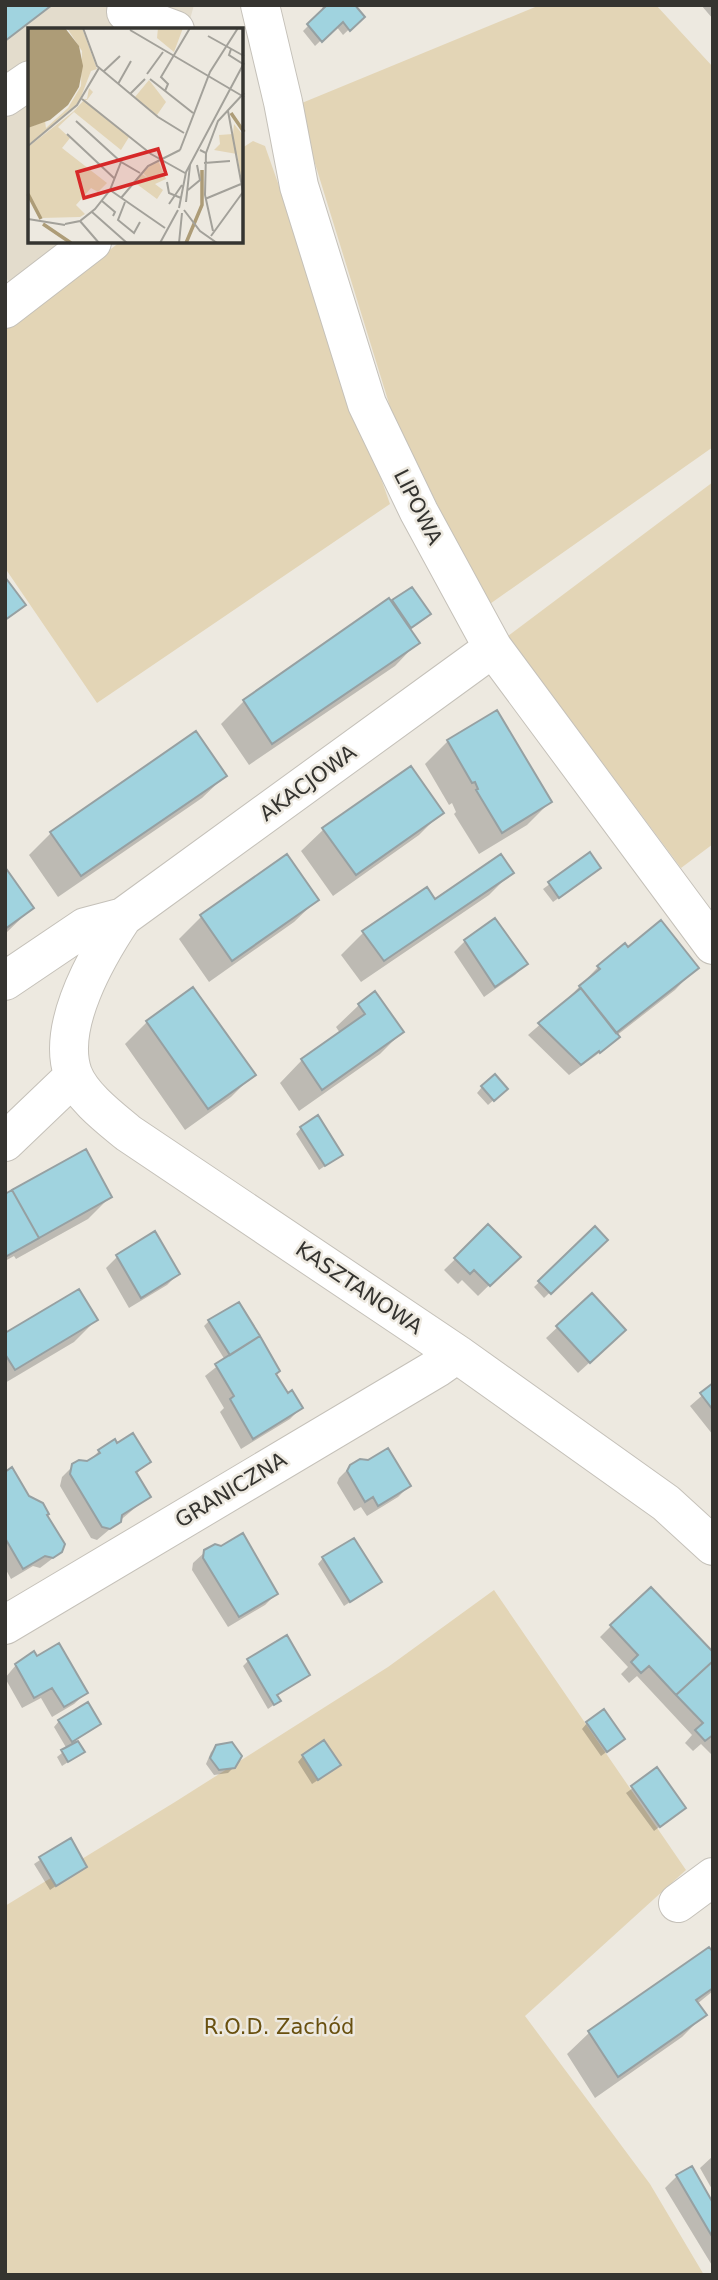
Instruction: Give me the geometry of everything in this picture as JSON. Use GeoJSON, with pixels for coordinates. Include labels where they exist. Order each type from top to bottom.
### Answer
{"type":"FeatureCollection","features":[{"type":"Feature","properties":{"kind":"street","name":"LIPOWA"},"geometry":{"type":"LineString","coordinates":[[259,14],[299,186],[367,404],[419,512],[493,648],[713,945]]}},
{"type":"Feature","properties":{"kind":"street"},"geometry":{"type":"LineString","coordinates":[[118,16],[167,28]]}},
{"type":"Feature","properties":{"kind":"street"},"geometry":{"type":"LineString","coordinates":[[5,97],[28,81]]}},
{"type":"Feature","properties":{"kind":"street"},"geometry":{"type":"LineString","coordinates":[[5,309],[91,243]]}},
{"type":"Feature","properties":{"kind":"street","name":"AKACJOWA"},"geometry":{"type":"LineString","coordinates":[[74,1076],[70,1061],[71,1032],[80,997],[98,955],[123,918],[493,648]]}},
{"type":"Feature","properties":{"kind":"street","name":"AKACJOWA"},"geometry":{"type":"LineString","coordinates":[[5,981],[85,927],[123,918]]}},
{"type":"Feature","properties":{"kind":"street"},"geometry":{"type":"LineString","coordinates":[[5,1142],[74,1076]]}},
{"type":"Feature","properties":{"kind":"street","name":"KASZTANOWA"},"geometry":{"type":"LineString","coordinates":[[74,1076],[98,1108],[128,1133],[457,1354],[666,1503],[711,1541]]}},
{"type":"Feature","properties":{"kind":"street","name":"GRANICZNA"},"geometry":{"type":"LineString","coordinates":[[5,1625],[457,1354]]}},
{"type":"Feature","properties":{"kind":"street"},"geometry":{"type":"LineString","coordinates":[[678,1903],[713,1877]]}},
{"type":"Feature","properties":{"kind":"shaded area"},"geometry":{"type":"Polygon","coordinates":[[[5,5],[194,5],[188,28],[28,28],[28,243],[73,243],[15,285],[5,278],[5,5]]]}},
{"type":"Feature","properties":{"kind":"green space"},"geometry":{"type":"Polygon","coordinates":[[[540,5],[656,5],[713,67],[713,447],[487,606],[391,410],[297,105],[540,5]]]}},
{"type":"Feature","properties":{"kind":"green space"},"geometry":{"type":"Polygon","coordinates":[[[253,141],[265,146],[390,504],[97,703],[5,568],[5,330],[119,243],[243,243],[243,147],[253,141]]]}},
{"type":"Feature","properties":{"kind":"green space"},"geometry":{"type":"Polygon","coordinates":[[[713,482],[713,844],[681,868],[508,636],[713,482]]]}},
{"type":"Feature","properties":{"kind":"green space","name":"R.O.D. Zachód"},"geometry":{"type":"Polygon","coordinates":[[[494,1590],[686,1870],[525,2016],[650,2184],[704,2275],[5,2275],[5,1906],[388,1667],[494,1590]]]}},
{"type":"Feature","properties":{"kind":"building"},"geometry":{"type":"Polygon","coordinates":[[[5,5],[52,5],[5,41],[5,5]]]}},
{"type":"Feature","properties":{"kind":"building"},"geometry":{"type":"Polygon","coordinates":[[[327,5],[355,5],[365,17],[350,31],[343,22],[322,42],[307,24],[327,5]]]}},
{"type":"Feature","properties":{"kind":"building"},"geometry":{"type":"Polygon","coordinates":[[[5,577],[26,605],[5,620],[5,577]]]}},
{"type":"Feature","properties":{"kind":"building"},"geometry":{"type":"Polygon","coordinates":[[[412,587],[431,614],[411,628],[392,600],[412,587]]]}},
{"type":"Feature","properties":{"kind":"building"},"geometry":{"type":"Polygon","coordinates":[[[389,598],[420,643],[272,744],[243,700],[389,598]]]}},
{"type":"Feature","properties":{"kind":"building"},"geometry":{"type":"Polygon","coordinates":[[[497,710],[552,802],[502,833],[476,790],[478,789],[475,782],[472,783],[447,740],[497,710]]]}},
{"type":"Feature","properties":{"kind":"building"},"geometry":{"type":"Polygon","coordinates":[[[196,731],[227,776],[81,876],[50,832],[196,731]]]}},
{"type":"Feature","properties":{"kind":"building"},"geometry":{"type":"Polygon","coordinates":[[[411,766],[444,813],[356,875],[322,828],[411,766]]]}},
{"type":"Feature","properties":{"kind":"building"},"geometry":{"type":"Polygon","coordinates":[[[590,852],[601,868],[559,898],[548,882],[590,852]]]}},
{"type":"Feature","properties":{"kind":"building"},"geometry":{"type":"Polygon","coordinates":[[[287,854],[319,900],[232,961],[200,915],[287,854]]]}},
{"type":"Feature","properties":{"kind":"building"},"geometry":{"type":"Polygon","coordinates":[[[501,854],[514,873],[384,961],[362,931],[427,887],[435,899],[501,854]]]}},
{"type":"Feature","properties":{"kind":"building"},"geometry":{"type":"Polygon","coordinates":[[[5,867],[34,908],[5,929],[5,867]]]}},
{"type":"Feature","properties":{"kind":"building"},"geometry":{"type":"Polygon","coordinates":[[[495,918],[528,964],[495,987],[464,940],[495,918]]]}},
{"type":"Feature","properties":{"kind":"building"},"geometry":{"type":"Polygon","coordinates":[[[661,920],[699,968],[616,1033],[579,986],[600,969],[597,966],[625,943],[628,947],[661,920]]]}},
{"type":"Feature","properties":{"kind":"building"},"geometry":{"type":"Polygon","coordinates":[[[193,987],[256,1075],[208,1109],[146,1021],[193,987]]]}},
{"type":"Feature","properties":{"kind":"building"},"geometry":{"type":"Polygon","coordinates":[[[581,988],[620,1037],[581,1065],[538,1023],[581,988]]]}},
{"type":"Feature","properties":{"kind":"building"},"geometry":{"type":"Polygon","coordinates":[[[375,991],[404,1032],[322,1090],[301,1059],[365,1014],[358,1004],[375,991]]]}},
{"type":"Feature","properties":{"kind":"building"},"geometry":{"type":"Polygon","coordinates":[[[495,1074],[508,1089],[494,1101],[481,1086],[495,1074]]]}},
{"type":"Feature","properties":{"kind":"building"},"geometry":{"type":"Polygon","coordinates":[[[318,1115],[343,1155],[325,1166],[300,1127],[318,1115]]]}},
{"type":"Feature","properties":{"kind":"building"},"geometry":{"type":"Polygon","coordinates":[[[86,1149],[112,1197],[39,1238],[12,1190],[86,1149]]]}},
{"type":"Feature","properties":{"kind":"building"},"geometry":{"type":"Polygon","coordinates":[[[12,1190],[39,1238],[5,1257],[5,1194],[12,1190]]]}},
{"type":"Feature","properties":{"kind":"building"},"geometry":{"type":"Polygon","coordinates":[[[488,1224],[521,1257],[490,1286],[474,1270],[470,1274],[454,1258],[488,1224]]]}},
{"type":"Feature","properties":{"kind":"building"},"geometry":{"type":"Polygon","coordinates":[[[595,1226],[608,1240],[551,1294],[538,1281],[595,1226]]]}},
{"type":"Feature","properties":{"kind":"building"},"geometry":{"type":"Polygon","coordinates":[[[155,1231],[180,1274],[141,1298],[116,1255],[155,1231]]]}},
{"type":"Feature","properties":{"kind":"building"},"geometry":{"type":"Polygon","coordinates":[[[79,1289],[98,1320],[15,1370],[5,1354],[5,1333],[79,1289]]]}},
{"type":"Feature","properties":{"kind":"building"},"geometry":{"type":"Polygon","coordinates":[[[592,1293],[626,1330],[590,1363],[556,1326],[592,1293]]]}},
{"type":"Feature","properties":{"kind":"building"},"geometry":{"type":"Polygon","coordinates":[[[239,1302],[260,1336],[230,1355],[208,1320],[239,1302]]]}},
{"type":"Feature","properties":{"kind":"building"},"geometry":{"type":"Polygon","coordinates":[[[260,1336],[280,1371],[276,1374],[288,1393],[292,1390],[303,1408],[253,1439],[230,1399],[234,1396],[215,1364],[260,1336]]]}},
{"type":"Feature","properties":{"kind":"building"},"geometry":{"type":"Polygon","coordinates":[[[713,1383],[713,1410],[700,1393],[713,1383]]]}},
{"type":"Feature","properties":{"kind":"building"},"geometry":{"type":"Polygon","coordinates":[[[133,1433],[151,1462],[136,1472],[151,1497],[122,1515],[121,1522],[110,1529],[102,1527],[70,1474],[72,1464],[79,1460],[87,1461],[115,1439],[117,1443],[133,1433]]]}},
{"type":"Feature","properties":{"kind":"building"},"geometry":{"type":"Polygon","coordinates":[[[388,1448],[411,1486],[378,1506],[373,1497],[365,1502],[347,1471],[350,1465],[360,1459],[368,1460],[388,1448]]]}},
{"type":"Feature","properties":{"kind":"building"},"geometry":{"type":"Polygon","coordinates":[[[12,1467],[29,1496],[43,1503],[49,1514],[47,1515],[65,1544],[62,1552],[53,1558],[45,1556],[23,1569],[5,1538],[5,1472],[12,1467]]]}},
{"type":"Feature","properties":{"kind":"building"},"geometry":{"type":"Polygon","coordinates":[[[243,1533],[278,1594],[239,1617],[203,1558],[204,1550],[215,1544],[221,1546],[243,1533]]]}},
{"type":"Feature","properties":{"kind":"building"},"geometry":{"type":"Polygon","coordinates":[[[354,1538],[382,1582],[350,1602],[322,1557],[354,1538]]]}},
{"type":"Feature","properties":{"kind":"building"},"geometry":{"type":"Polygon","coordinates":[[[651,1587],[713,1652],[713,1661],[676,1695],[649,1666],[641,1673],[631,1662],[638,1655],[610,1625],[651,1587]]]}},
{"type":"Feature","properties":{"kind":"building"},"geometry":{"type":"Polygon","coordinates":[[[287,1635],[310,1675],[277,1695],[281,1701],[274,1705],[247,1659],[287,1635]]]}},
{"type":"Feature","properties":{"kind":"building"},"geometry":{"type":"Polygon","coordinates":[[[59,1643],[88,1693],[64,1707],[52,1688],[34,1698],[15,1664],[34,1651],[37,1656],[59,1643]]]}},
{"type":"Feature","properties":{"kind":"building"},"geometry":{"type":"Polygon","coordinates":[[[713,1661],[713,1735],[705,1741],[695,1730],[703,1723],[676,1695],[713,1661]]]}},
{"type":"Feature","properties":{"kind":"building"},"geometry":{"type":"Polygon","coordinates":[[[88,1702],[101,1724],[72,1742],[58,1720],[88,1702]]]}},
{"type":"Feature","properties":{"kind":"building"},"geometry":{"type":"Polygon","coordinates":[[[604,1709],[625,1739],[607,1752],[586,1722],[604,1709]]]}},
{"type":"Feature","properties":{"kind":"building"},"geometry":{"type":"Polygon","coordinates":[[[324,1740],[341,1765],[318,1780],[302,1755],[324,1740]]]}},
{"type":"Feature","properties":{"kind":"building"},"geometry":{"type":"Polygon","coordinates":[[[78,1741],[85,1752],[68,1762],[61,1750],[78,1741]]]}},
{"type":"Feature","properties":{"kind":"building"},"geometry":{"type":"Polygon","coordinates":[[[232,1742],[242,1756],[235,1768],[219,1770],[210,1758],[216,1745],[232,1742]]]}},
{"type":"Feature","properties":{"kind":"building"},"geometry":{"type":"Polygon","coordinates":[[[657,1767],[686,1808],[660,1827],[631,1786],[657,1767]]]}},
{"type":"Feature","properties":{"kind":"building"},"geometry":{"type":"Polygon","coordinates":[[[71,1838],[87,1867],[56,1886],[39,1857],[71,1838]]]}},
{"type":"Feature","properties":{"kind":"building"},"geometry":{"type":"Polygon","coordinates":[[[709,1947],[713,1952],[713,1988],[696,2000],[707,2015],[618,2077],[588,2031],[709,1947]]]}},
{"type":"Feature","properties":{"kind":"building"},"geometry":{"type":"Polygon","coordinates":[[[692,2166],[713,2203],[713,2238],[676,2175],[692,2166]]]}}]}
